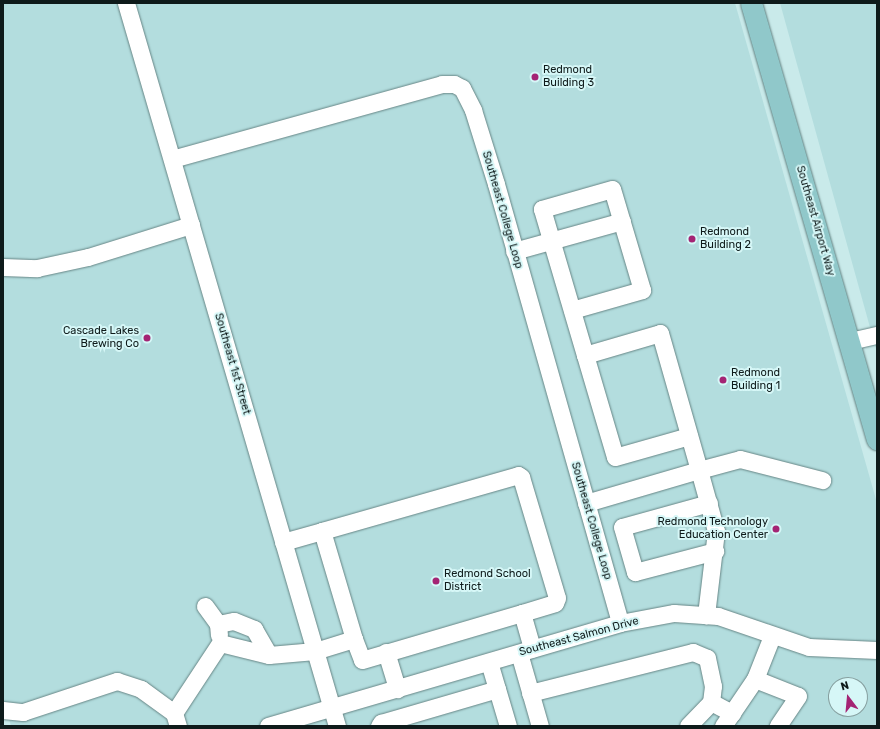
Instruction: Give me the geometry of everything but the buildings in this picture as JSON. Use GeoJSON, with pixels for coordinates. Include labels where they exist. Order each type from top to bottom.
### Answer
{"type":"FeatureCollection","features":[{"type":"Feature","properties":{"kind":"main road","name":"Southeast Airport Way"},"geometry":{"type":"LineString","coordinates":[[751,3],[850,341],[877,439]]}},
{"type":"Feature","properties":{"kind":"street","name":"Southeast 1st Street"},"geometry":{"type":"LineString","coordinates":[[126,3],[337,726]]}},
{"type":"Feature","properties":{"kind":"street","name":"Southeast College Loop"},"geometry":{"type":"LineString","coordinates":[[172,159],[442,84],[454,84],[462,88],[473,110],[620,623]]}},
{"type":"Feature","properties":{"kind":"street"},"geometry":{"type":"LineString","coordinates":[[572,310],[642,290],[612,189],[542,209],[615,457],[689,436]]}},
{"type":"Feature","properties":{"kind":"street"},"geometry":{"type":"LineString","coordinates":[[514,251],[622,221]]}},
{"type":"Feature","properties":{"kind":"street"},"geometry":{"type":"LineString","coordinates":[[3,267],[37,268],[88,257],[191,225]]}},
{"type":"Feature","properties":{"kind":"street"},"geometry":{"type":"LineString","coordinates":[[585,355],[660,333],[716,531],[715,552],[706,615]]}},
{"type":"Feature","properties":{"kind":"street"},"geometry":{"type":"LineString","coordinates":[[850,341],[877,334]]}},
{"type":"Feature","properties":{"kind":"street"},"geometry":{"type":"LineString","coordinates":[[586,503],[740,459],[822,480]]}},
{"type":"Feature","properties":{"kind":"street"},"geometry":{"type":"LineString","coordinates":[[283,542],[518,475],[521,477],[557,598],[555,603],[362,660],[354,639],[322,531]]}},
{"type":"Feature","properties":{"kind":"street"},"geometry":{"type":"LineString","coordinates":[[709,503],[622,527],[635,572],[715,552]]}},
{"type":"Feature","properties":{"kind":"street"},"geometry":{"type":"LineString","coordinates":[[3,710],[23,712],[117,681],[141,689],[176,719],[220,643],[218,624],[204,606]]}},
{"type":"Feature","properties":{"kind":"street"},"geometry":{"type":"LineString","coordinates":[[522,613],[530,693],[540,726]]}},
{"type":"Feature","properties":{"kind":"street","name":"Southeast Salmon Drive"},"geometry":{"type":"LineString","coordinates":[[268,726],[620,623],[674,613],[706,615],[751,626],[772,636],[809,647],[877,650]]}},
{"type":"Feature","properties":{"kind":"street"},"geometry":{"type":"LineString","coordinates":[[218,624],[234,621],[254,629],[269,655]]}},
{"type":"Feature","properties":{"kind":"street"},"geometry":{"type":"LineString","coordinates":[[711,702],[728,720],[755,679],[772,636]]}},
{"type":"Feature","properties":{"kind":"street"},"geometry":{"type":"LineString","coordinates":[[220,643],[269,655],[315,651],[354,639]]}},
{"type":"Feature","properties":{"kind":"street"},"geometry":{"type":"LineString","coordinates":[[386,652],[397,689]]}},
{"type":"Feature","properties":{"kind":"street"},"geometry":{"type":"LineString","coordinates":[[530,693],[693,652],[707,658],[713,686],[711,702],[688,726]]}},
{"type":"Feature","properties":{"kind":"street"},"geometry":{"type":"LineString","coordinates":[[490,662],[508,726]]}},
{"type":"Feature","properties":{"kind":"street"},"geometry":{"type":"LineString","coordinates":[[755,679],[798,696],[778,726]]}},
{"type":"Feature","properties":{"kind":"street"},"geometry":{"type":"LineString","coordinates":[[380,726],[381,723],[498,689]]}},
{"type":"Feature","properties":{"kind":"shaded area"},"geometry":{"type":"Polygon","coordinates":[[[3,3],[735,3],[877,503],[877,726],[11,726],[3,699],[3,3]]]}},
{"type":"Feature","properties":{"kind":"shaded area"},"geometry":{"type":"Polygon","coordinates":[[[780,3],[877,3],[877,354],[876,349],[780,3]]]}},
{"type":"Feature","properties":{"kind":"place","name":"Redmond Building 3"},"geometry":{"type":"Point","coordinates":[535,77]}},
{"type":"Feature","properties":{"kind":"place","name":"Redmond Building 2"},"geometry":{"type":"Point","coordinates":[692,239]}},
{"type":"Feature","properties":{"kind":"place","name":"Cascade Lakes Brewing Co"},"geometry":{"type":"Point","coordinates":[147,338]}},
{"type":"Feature","properties":{"kind":"place","name":"Redmond Building 1"},"geometry":{"type":"Point","coordinates":[723,380]}},
{"type":"Feature","properties":{"kind":"place","name":"Redmond Technology Education Center"},"geometry":{"type":"Point","coordinates":[776,529]}},
{"type":"Feature","properties":{"kind":"place","name":"Redmond School District"},"geometry":{"type":"Point","coordinates":[436,581]}}]}
